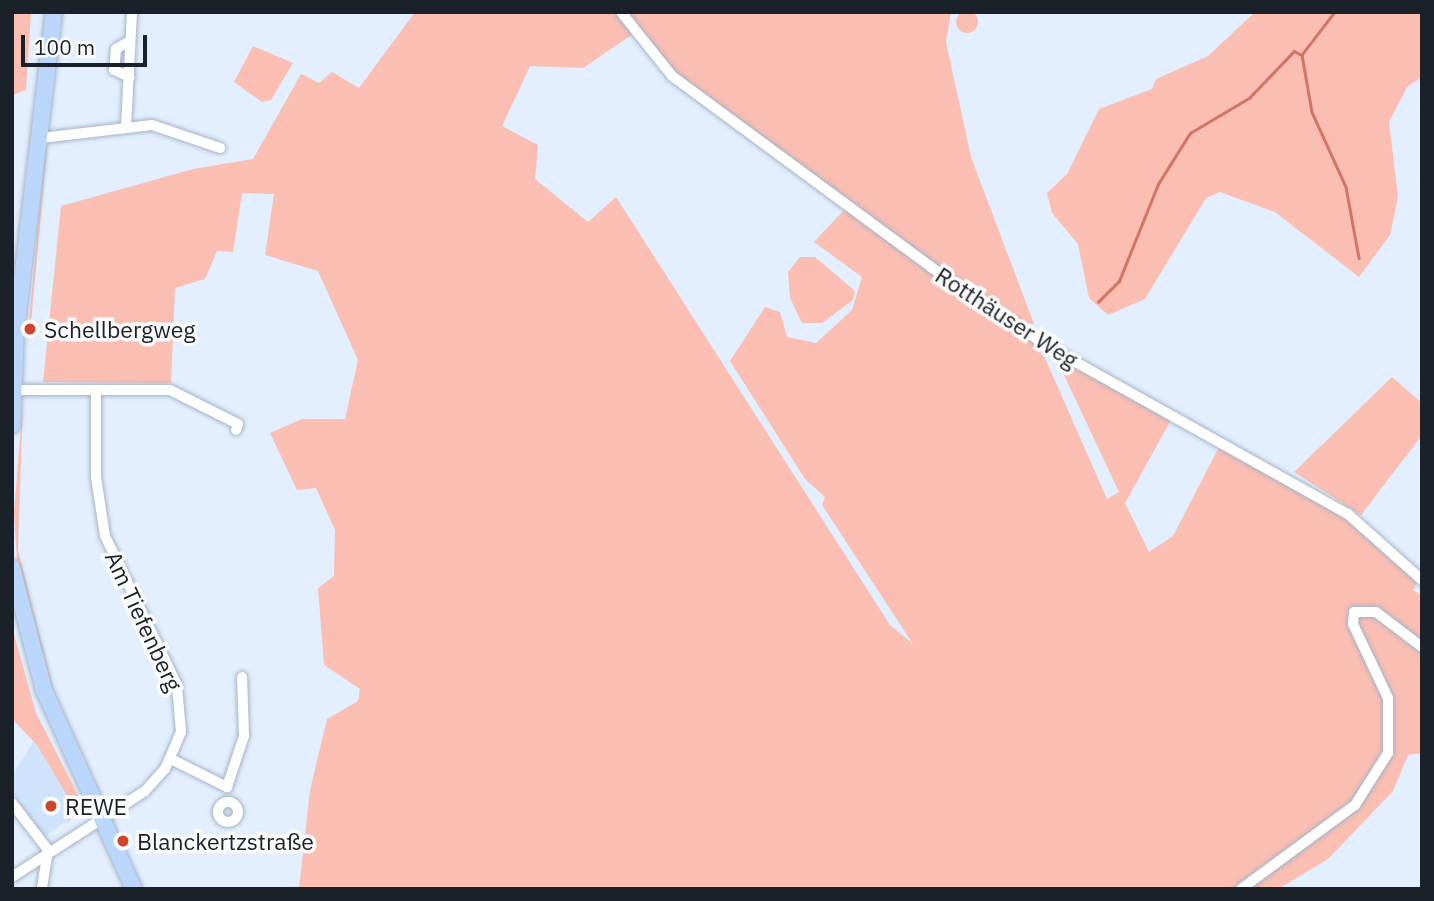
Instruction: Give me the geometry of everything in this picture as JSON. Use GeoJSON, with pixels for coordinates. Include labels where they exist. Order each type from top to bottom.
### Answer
{"type":"FeatureCollection","features":[{"type":"Feature","properties":{"kind":"main road"},"geometry":{"type":"LineString","coordinates":[[12,425],[54,12]]}},
{"type":"Feature","properties":{"kind":"main road"},"geometry":{"type":"LineString","coordinates":[[12,568],[36,667],[134,889]]}},
{"type":"Feature","properties":{"kind":"street"},"geometry":{"type":"LineString","coordinates":[[126,127],[131,77],[128,42],[132,12]]}},
{"type":"Feature","properties":{"kind":"street","name":"Rotthäuser Weg"},"geometry":{"type":"LineString","coordinates":[[621,12],[672,76],[932,268],[1047,346],[1356,519],[1422,580]]}},
{"type":"Feature","properties":{"kind":"street"},"geometry":{"type":"LineString","coordinates":[[128,42],[117,49],[114,70],[131,77]]}},
{"type":"Feature","properties":{"kind":"street"},"geometry":{"type":"LineString","coordinates":[[41,138],[152,125],[220,148]]}},
{"type":"Feature","properties":{"kind":"street"},"geometry":{"type":"LineString","coordinates":[[15,384],[178,392],[238,424],[236,430]]}},
{"type":"Feature","properties":{"kind":"street","name":"Am Tiefenberg"},"geometry":{"type":"LineString","coordinates":[[96,390],[96,477],[105,536],[180,697],[181,732],[171,760],[145,791],[100,814]]}},
{"type":"Feature","properties":{"kind":"street"},"geometry":{"type":"LineString","coordinates":[[1241,889],[1355,805],[1388,753],[1388,698],[1353,624],[1354,611],[1376,612],[1422,647]]}},
{"type":"Feature","properties":{"kind":"street"},"geometry":{"type":"LineString","coordinates":[[228,802],[227,787],[245,729],[242,677]]}},
{"type":"Feature","properties":{"kind":"street"},"geometry":{"type":"LineString","coordinates":[[171,760],[227,787]]}},
{"type":"Feature","properties":{"kind":"street"},"geometry":{"type":"LineString","coordinates":[[12,803],[48,850],[42,889]]}},
{"type":"Feature","properties":{"kind":"street"},"geometry":{"type":"LineString","coordinates":[[12,877],[100,814]]}},
{"type":"Feature","properties":{"kind":"shaded area"},"geometry":{"type":"Polygon","coordinates":[[[967,11],[975,14],[978,22],[975,30],[967,33],[959,30],[956,22],[959,14],[967,11]]]}},
{"type":"Feature","properties":{"kind":"shaded area"},"geometry":{"type":"Polygon","coordinates":[[[12,12],[31,12],[26,90],[12,95],[12,12]]]}},
{"type":"Feature","properties":{"kind":"shaded area"},"geometry":{"type":"Polygon","coordinates":[[[415,12],[616,12],[633,34],[583,68],[530,66],[502,126],[538,145],[535,179],[588,222],[616,197],[890,625],[913,644],[822,505],[825,497],[805,479],[730,361],[765,307],[780,312],[787,337],[816,343],[852,310],[862,277],[814,242],[845,209],[1041,349],[1107,499],[1119,492],[1056,358],[1172,418],[1125,503],[1149,552],[1173,536],[1220,445],[1360,528],[1417,583],[1413,590],[1422,596],[1422,753],[1408,755],[1393,791],[1328,859],[1278,889],[299,889],[310,790],[327,719],[358,701],[360,689],[324,665],[318,588],[334,576],[335,530],[316,488],[297,490],[270,433],[302,419],[345,419],[358,360],[318,271],[265,255],[274,194],[242,193],[233,252],[217,251],[205,279],[175,288],[171,383],[43,382],[61,206],[193,169],[253,159],[301,74],[319,83],[332,72],[359,88],[415,12]]]}},
{"type":"Feature","properties":{"kind":"shaded area"},"geometry":{"type":"Polygon","coordinates":[[[627,12],[951,12],[946,42],[971,157],[1034,324],[1017,323],[712,101],[665,64],[627,12]]]}},
{"type":"Feature","properties":{"kind":"shaded area"},"geometry":{"type":"Polygon","coordinates":[[[1255,12],[1422,12],[1422,77],[1407,87],[1389,122],[1398,197],[1390,235],[1359,277],[1275,212],[1220,192],[1206,198],[1145,299],[1108,315],[1089,298],[1078,244],[1052,213],[1047,193],[1067,174],[1099,109],[1152,89],[1156,79],[1208,56],[1255,12]]]}},
{"type":"Feature","properties":{"kind":"shaded area"},"geometry":{"type":"Polygon","coordinates":[[[253,46],[293,63],[271,100],[262,102],[234,82],[253,46]]]}},
{"type":"Feature","properties":{"kind":"shaded area"},"geometry":{"type":"Polygon","coordinates":[[[46,144],[47,149],[31,322],[29,321],[46,144]]]}},
{"type":"Feature","properties":{"kind":"shaded area"},"geometry":{"type":"Polygon","coordinates":[[[800,257],[815,257],[855,291],[853,300],[822,323],[802,323],[790,298],[788,272],[800,257]]]}},
{"type":"Feature","properties":{"kind":"shaded area"},"geometry":{"type":"Polygon","coordinates":[[[1392,377],[1422,403],[1422,435],[1361,515],[1294,472],[1392,377]]]}},
{"type":"Feature","properties":{"kind":"shaded area"},"geometry":{"type":"Polygon","coordinates":[[[23,401],[18,550],[55,696],[18,577],[14,513],[23,401]]]}},
{"type":"Feature","properties":{"kind":"shaded area"},"geometry":{"type":"Polygon","coordinates":[[[12,627],[36,713],[83,805],[65,826],[75,809],[37,745],[12,719],[12,627]]]}},
{"type":"Feature","properties":{"kind":"shaded area"},"geometry":{"type":"Polygon","coordinates":[[[35,739],[78,813],[43,837],[12,791],[12,776],[35,739]]]}},
{"type":"Feature","properties":{"kind":"waterway"},"geometry":{"type":"LineString","coordinates":[[1335,12],[1302,55],[1312,112],[1346,187],[1359,258]]}},
{"type":"Feature","properties":{"kind":"waterway"},"geometry":{"type":"LineString","coordinates":[[1098,302],[1119,281],[1158,184],[1190,133],[1249,98],[1294,51],[1302,55]]}},
{"type":"Feature","properties":{"kind":"place","name":"Schellbergweg"},"geometry":{"type":"Point","coordinates":[30,329]}},
{"type":"Feature","properties":{"kind":"place","name":"REWE"},"geometry":{"type":"Point","coordinates":[51,806]}},
{"type":"Feature","properties":{"kind":"place","name":"Blanckertzstraße"},"geometry":{"type":"Point","coordinates":[123,841]}}]}
